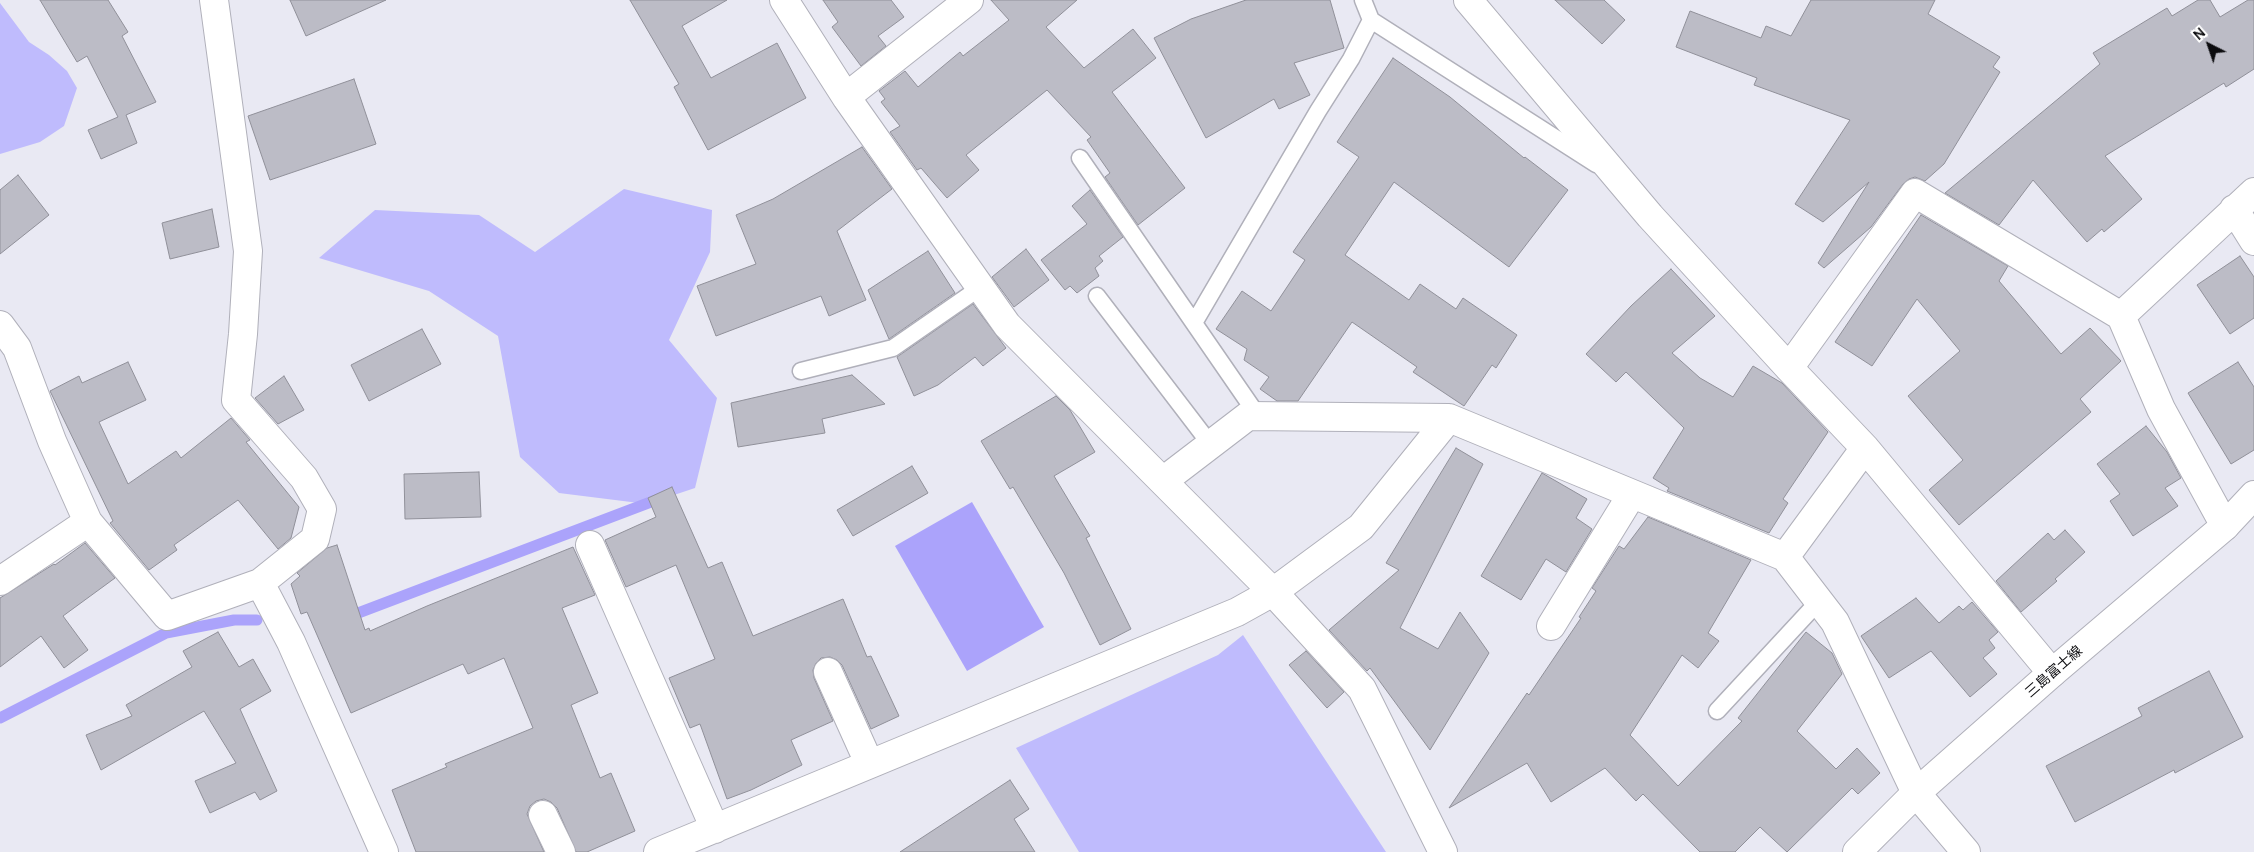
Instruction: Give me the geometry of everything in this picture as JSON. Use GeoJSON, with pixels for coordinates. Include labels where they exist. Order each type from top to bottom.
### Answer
{"type":"FeatureCollection","features":[{"type":"Feature","properties":{"kind":"street"},"geometry":{"type":"LineString","coordinates":[[0,325],[16,348],[52,440],[88,522],[167,616],[260,583],[315,539],[322,509],[304,478],[236,400],[243,334],[248,251],[214,0]]}},
{"type":"Feature","properties":{"kind":"street"},"geometry":{"type":"LineString","coordinates":[[784,0],[846,97],[1007,325],[1273,592],[1362,689],[1443,852]]}},
{"type":"Feature","properties":{"kind":"street"},"geometry":{"type":"LineString","coordinates":[[846,97],[969,0]]}},
{"type":"Feature","properties":{"kind":"street"},"geometry":{"type":"LineString","coordinates":[[1468,0],[1618,177],[1789,368],[1865,448],[2052,672]]}},
{"type":"Feature","properties":{"kind":"street"},"geometry":{"type":"LineString","coordinates":[[1789,368],[1915,193],[2121,316],[2161,409],[2225,526]]}},
{"type":"Feature","properties":{"kind":"street"},"geometry":{"type":"LineString","coordinates":[[2121,316],[2244,200],[2254,242]]}},
{"type":"Feature","properties":{"kind":"street"},"geometry":{"type":"LineString","coordinates":[[1163,482],[1248,416],[1449,418],[1785,558],[1835,622],[1916,794],[1966,852]]}},
{"type":"Feature","properties":{"kind":"street"},"geometry":{"type":"LineString","coordinates":[[658,852],[1237,612],[1273,592],[1361,527],[1449,418]]}},
{"type":"Feature","properties":{"kind":"street"},"geometry":{"type":"LineString","coordinates":[[1785,558],[1865,448]]}},
{"type":"Feature","properties":{"kind":"street"},"geometry":{"type":"LineString","coordinates":[[1551,626],[1632,494]]}},
{"type":"Feature","properties":{"kind":"street","name":"三島富士線"},"geometry":{"type":"LineString","coordinates":[[1857,852],[1916,794],[2052,672],[2225,526],[2254,495]]}},
{"type":"Feature","properties":{"kind":"street"},"geometry":{"type":"LineString","coordinates":[[0,581],[88,522]]}},
{"type":"Feature","properties":{"kind":"street"},"geometry":{"type":"LineString","coordinates":[[590,545],[715,829]]}},
{"type":"Feature","properties":{"kind":"street"},"geometry":{"type":"LineString","coordinates":[[260,583],[291,642],[384,852]]}},
{"type":"Feature","properties":{"kind":"street"},"geometry":{"type":"LineString","coordinates":[[828,672],[869,763]]}},
{"type":"Feature","properties":{"kind":"street"},"geometry":{"type":"LineString","coordinates":[[543,814],[561,852]]}},
{"type":"Feature","properties":{"kind":"lane"},"geometry":{"type":"LineString","coordinates":[[1363,0],[1371,20],[1618,177]]}},
{"type":"Feature","properties":{"kind":"lane"},"geometry":{"type":"LineString","coordinates":[[1194,322],[1318,111],[1351,59],[1371,20]]}},
{"type":"Feature","properties":{"kind":"lane"},"geometry":{"type":"LineString","coordinates":[[1080,158],[1258,416]]}},
{"type":"Feature","properties":{"kind":"lane"},"geometry":{"type":"LineString","coordinates":[[801,371],[894,348],[981,287]]}},
{"type":"Feature","properties":{"kind":"lane"},"geometry":{"type":"LineString","coordinates":[[1097,296],[1211,444]]}},
{"type":"Feature","properties":{"kind":"lane"},"geometry":{"type":"LineString","coordinates":[[1717,711],[1819,601]]}},
{"type":"Feature","properties":{"kind":"shaded area"},"geometry":{"type":"Polygon","coordinates":[[[0,3],[29,42],[49,55],[67,71],[77,88],[64,126],[40,142],[0,154],[0,3]]]}},
{"type":"Feature","properties":{"kind":"shaded area"},"geometry":{"type":"Polygon","coordinates":[[[624,189],[712,210],[710,252],[669,340],[717,398],[695,488],[647,504],[559,493],[520,457],[498,336],[429,291],[319,258],[375,210],[479,215],[535,252],[624,189]]]}},
{"type":"Feature","properties":{"kind":"shaded area"},"geometry":{"type":"Polygon","coordinates":[[[972,502],[1044,627],[967,671],[895,546],[972,502]]]}},
{"type":"Feature","properties":{"kind":"shaded area"},"geometry":{"type":"Polygon","coordinates":[[[1243,635],[1386,852],[1079,852],[1016,748],[1218,655],[1243,635]]]}},
{"type":"Feature","properties":{"kind":"building"},"geometry":{"type":"Polygon","coordinates":[[[40,0],[108,0],[128,32],[122,36],[156,102],[126,115],[137,143],[101,159],[88,130],[118,117],[87,56],[77,62],[40,0]]]}},
{"type":"Feature","properties":{"kind":"building"},"geometry":{"type":"Polygon","coordinates":[[[290,0],[386,0],[306,36],[290,0]]]}},
{"type":"Feature","properties":{"kind":"building"},"geometry":{"type":"Polygon","coordinates":[[[630,0],[727,0],[682,26],[711,78],[777,43],[806,98],[708,150],[674,87],[679,84],[630,0]]]}},
{"type":"Feature","properties":{"kind":"building"},"geometry":{"type":"Polygon","coordinates":[[[823,0],[891,0],[904,17],[878,36],[886,46],[861,66],[832,27],[838,22],[823,0]]]}},
{"type":"Feature","properties":{"kind":"building"},"geometry":{"type":"Polygon","coordinates":[[[991,0],[1077,0],[1046,27],[1084,68],[1133,29],[1156,58],[1112,92],[1185,188],[1138,225],[1105,177],[1110,173],[1087,140],[1091,137],[1047,90],[966,155],[979,170],[947,198],[921,168],[917,170],[890,132],[900,126],[881,102],[885,99],[879,91],[905,71],[918,87],[960,52],[963,56],[1009,20],[991,0]]]}},
{"type":"Feature","properties":{"kind":"building"},"geometry":{"type":"Polygon","coordinates":[[[1246,0],[1330,0],[1344,48],[1294,63],[1310,95],[1279,109],[1274,99],[1206,138],[1154,38],[1191,19],[1246,0]]]}},
{"type":"Feature","properties":{"kind":"building"},"geometry":{"type":"Polygon","coordinates":[[[1555,0],[1604,0],[1625,20],[1602,44],[1555,0]]]}},
{"type":"Feature","properties":{"kind":"building"},"geometry":{"type":"Polygon","coordinates":[[[1811,0],[1935,0],[1928,14],[2000,57],[1993,67],[2000,72],[1944,164],[1925,181],[1915,177],[1903,184],[1871,227],[1824,268],[1818,263],[1869,182],[1823,222],[1795,204],[1850,120],[1754,85],[1757,78],[1676,47],[1690,11],[1761,38],[1766,26],[1791,36],[1811,0]]]}},
{"type":"Feature","properties":{"kind":"building"},"geometry":{"type":"Polygon","coordinates":[[[2198,0],[2210,0],[2220,17],[2248,0],[2254,0],[2254,69],[2226,87],[2224,83],[2105,156],[2142,199],[2104,232],[2102,229],[2087,242],[2033,180],[1999,225],[1945,193],[2100,64],[2093,53],[2167,8],[2172,16],[2198,0]]]}},
{"type":"Feature","properties":{"kind":"building"},"geometry":{"type":"Polygon","coordinates":[[[1393,58],[1450,97],[1524,158],[1568,190],[1509,267],[1394,182],[1345,255],[1409,300],[1420,284],[1456,309],[1463,298],[1517,335],[1496,368],[1492,365],[1464,406],[1413,372],[1417,367],[1352,322],[1298,401],[1277,401],[1260,389],[1269,377],[1244,360],[1247,349],[1216,329],[1242,291],[1271,311],[1305,260],[1293,252],[1359,157],[1337,142],[1393,58]]]}},
{"type":"Feature","properties":{"kind":"building"},"geometry":{"type":"Polygon","coordinates":[[[354,79],[376,144],[270,180],[248,116],[354,79]]]}},
{"type":"Feature","properties":{"kind":"building"},"geometry":{"type":"Polygon","coordinates":[[[862,147],[892,189],[837,231],[866,300],[829,316],[821,296],[716,336],[697,286],[756,264],[736,215],[773,199],[862,147]]]}},
{"type":"Feature","properties":{"kind":"building"},"geometry":{"type":"Polygon","coordinates":[[[18,175],[49,215],[0,254],[0,190],[18,175]]]}},
{"type":"Feature","properties":{"kind":"building"},"geometry":{"type":"Polygon","coordinates":[[[1090,190],[1123,237],[1099,256],[1103,261],[1095,268],[1099,276],[1077,293],[1070,286],[1065,290],[1041,260],[1087,224],[1072,206],[1090,190]]]}},
{"type":"Feature","properties":{"kind":"building"},"geometry":{"type":"Polygon","coordinates":[[[212,209],[219,247],[170,259],[162,223],[212,209]]]}},
{"type":"Feature","properties":{"kind":"building"},"geometry":{"type":"Polygon","coordinates":[[[1921,215],[2008,266],[1999,281],[2061,354],[2090,328],[2121,361],[2080,399],[2091,412],[1959,525],[1929,490],[1963,460],[1908,396],[1960,351],[1917,299],[1872,366],[1835,342],[1921,215]]]}},
{"type":"Feature","properties":{"kind":"building"},"geometry":{"type":"Polygon","coordinates":[[[1026,249],[1049,280],[1014,307],[992,277],[1026,249]]]}},
{"type":"Feature","properties":{"kind":"building"},"geometry":{"type":"Polygon","coordinates":[[[928,251],[955,293],[889,339],[868,290],[928,251]]]}},
{"type":"Feature","properties":{"kind":"building"},"geometry":{"type":"Polygon","coordinates":[[[2240,256],[2254,277],[2254,318],[2230,334],[2197,285],[2240,256]]]}},
{"type":"Feature","properties":{"kind":"building"},"geometry":{"type":"Polygon","coordinates":[[[1671,269],[1715,316],[1672,353],[1700,378],[1733,397],[1753,366],[1782,383],[1828,432],[1783,499],[1788,503],[1769,533],[1667,491],[1669,488],[1653,478],[1684,428],[1626,372],[1616,382],[1586,354],[1631,306],[1671,269]]]}},
{"type":"Feature","properties":{"kind":"building"},"geometry":{"type":"Polygon","coordinates":[[[973,304],[1006,348],[983,366],[975,357],[938,385],[914,396],[897,357],[973,304]]]}},
{"type":"Feature","properties":{"kind":"building"},"geometry":{"type":"Polygon","coordinates":[[[422,329],[441,364],[369,401],[351,365],[422,329]]]}},
{"type":"Feature","properties":{"kind":"building"},"geometry":{"type":"Polygon","coordinates":[[[128,362],[146,400],[99,422],[128,484],[176,451],[181,458],[231,418],[250,440],[246,442],[299,507],[291,538],[278,549],[238,500],[174,545],[177,550],[149,570],[110,523],[113,521],[50,391],[79,376],[82,383],[128,362]]]}},
{"type":"Feature","properties":{"kind":"building"},"geometry":{"type":"Polygon","coordinates":[[[2238,362],[2254,387],[2254,450],[2231,464],[2188,393],[2238,362]]]}},
{"type":"Feature","properties":{"kind":"building"},"geometry":{"type":"Polygon","coordinates":[[[852,375],[885,404],[822,419],[825,433],[738,447],[731,403],[852,375]]]}},
{"type":"Feature","properties":{"kind":"building"},"geometry":{"type":"Polygon","coordinates":[[[284,376],[304,410],[278,424],[255,398],[284,376]]]}},
{"type":"Feature","properties":{"kind":"building"},"geometry":{"type":"Polygon","coordinates":[[[1056,396],[1070,410],[1095,452],[1054,476],[1090,536],[1086,538],[1131,629],[1100,645],[1064,573],[1013,487],[1010,489],[981,441],[1056,396]]]}},
{"type":"Feature","properties":{"kind":"building"},"geometry":{"type":"Polygon","coordinates":[[[2146,426],[2167,452],[2181,478],[2165,488],[2178,506],[2133,536],[2110,501],[2120,494],[2097,464],[2146,426]]]}},
{"type":"Feature","properties":{"kind":"building"},"geometry":{"type":"Polygon","coordinates":[[[1456,448],[1483,464],[1400,628],[1438,649],[1460,612],[1489,653],[1430,750],[1370,668],[1367,671],[1329,630],[1399,570],[1386,563],[1456,448]]]}},
{"type":"Feature","properties":{"kind":"building"},"geometry":{"type":"Polygon","coordinates":[[[912,466],[928,493],[853,536],[837,510],[912,466]]]}},
{"type":"Feature","properties":{"kind":"building"},"geometry":{"type":"Polygon","coordinates":[[[479,472],[481,517],[405,519],[404,474],[479,472]]]}},
{"type":"Feature","properties":{"kind":"building"},"geometry":{"type":"Polygon","coordinates":[[[1542,473],[1587,499],[1576,518],[1592,529],[1566,572],[1546,559],[1521,600],[1481,576],[1542,473]]]}},
{"type":"Feature","properties":{"kind":"building"},"geometry":{"type":"Polygon","coordinates":[[[672,487],[708,568],[722,562],[753,636],[843,599],[867,657],[871,656],[899,716],[871,729],[842,665],[830,657],[821,658],[813,670],[814,678],[833,721],[791,740],[802,765],[751,790],[727,799],[700,724],[690,728],[669,678],[715,659],[676,565],[626,587],[605,540],[656,517],[648,498],[672,487]]]}},
{"type":"Feature","properties":{"kind":"building"},"geometry":{"type":"Polygon","coordinates":[[[1648,517],[1751,560],[1708,633],[1719,641],[1698,668],[1682,655],[1630,735],[1678,786],[1742,721],[1738,718],[1806,632],[1832,653],[1842,674],[1797,731],[1836,769],[1857,748],[1880,773],[1858,794],[1852,788],[1787,852],[1760,827],[1735,852],[1700,852],[1643,794],[1636,801],[1605,768],[1551,802],[1527,763],[1449,808],[1527,693],[1529,695],[1581,618],[1579,617],[1596,591],[1592,588],[1619,546],[1624,549],[1648,517]]]}},
{"type":"Feature","properties":{"kind":"building"},"geometry":{"type":"Polygon","coordinates":[[[2065,530],[2085,552],[2055,579],[2057,581],[2021,612],[1996,581],[2048,533],[2054,540],[2065,530]]]}},
{"type":"Feature","properties":{"kind":"building"},"geometry":{"type":"Polygon","coordinates":[[[85,543],[115,578],[63,616],[88,650],[64,668],[41,636],[0,667],[0,598],[55,565],[85,543]]]}},
{"type":"Feature","properties":{"kind":"building"},"geometry":{"type":"Polygon","coordinates":[[[337,545],[365,630],[369,628],[370,631],[573,547],[595,595],[562,608],[598,693],[571,705],[600,778],[611,773],[635,831],[587,852],[576,852],[557,808],[551,802],[544,799],[536,801],[530,806],[527,814],[544,852],[416,852],[392,790],[447,767],[445,764],[533,728],[504,658],[468,674],[463,664],[351,713],[307,612],[301,614],[291,584],[300,576],[297,573],[327,548],[337,545]]]}},
{"type":"Feature","properties":{"kind":"building"},"geometry":{"type":"Polygon","coordinates":[[[1916,598],[1939,623],[1959,606],[1963,610],[1972,602],[1998,632],[1989,640],[1995,648],[1983,658],[1997,674],[1970,697],[1931,651],[1889,678],[1861,636],[1916,598]]]}},
{"type":"Feature","properties":{"kind":"building"},"geometry":{"type":"Polygon","coordinates":[[[218,632],[239,667],[253,659],[271,691],[240,709],[277,791],[260,800],[255,792],[210,813],[195,781],[236,763],[204,711],[101,770],[86,735],[132,716],[126,705],[192,667],[183,651],[218,632]]]}},
{"type":"Feature","properties":{"kind":"building"},"geometry":{"type":"Polygon","coordinates":[[[1306,651],[1344,692],[1327,708],[1289,665],[1306,651]]]}},
{"type":"Feature","properties":{"kind":"building"},"geometry":{"type":"Polygon","coordinates":[[[2209,671],[2243,737],[2175,773],[2174,770],[2075,822],[2046,766],[2142,716],[2138,708],[2209,671]]]}},
{"type":"Feature","properties":{"kind":"building"},"geometry":{"type":"Polygon","coordinates":[[[1010,780],[1029,809],[1014,819],[1035,852],[900,852],[1010,780]]]}},
{"type":"Feature","properties":{"kind":"waterway"},"geometry":{"type":"LineString","coordinates":[[345,618],[664,497]]}},
{"type":"Feature","properties":{"kind":"waterway"},"geometry":{"type":"LineString","coordinates":[[0,718],[166,633],[234,620],[257,620]]}}]}
